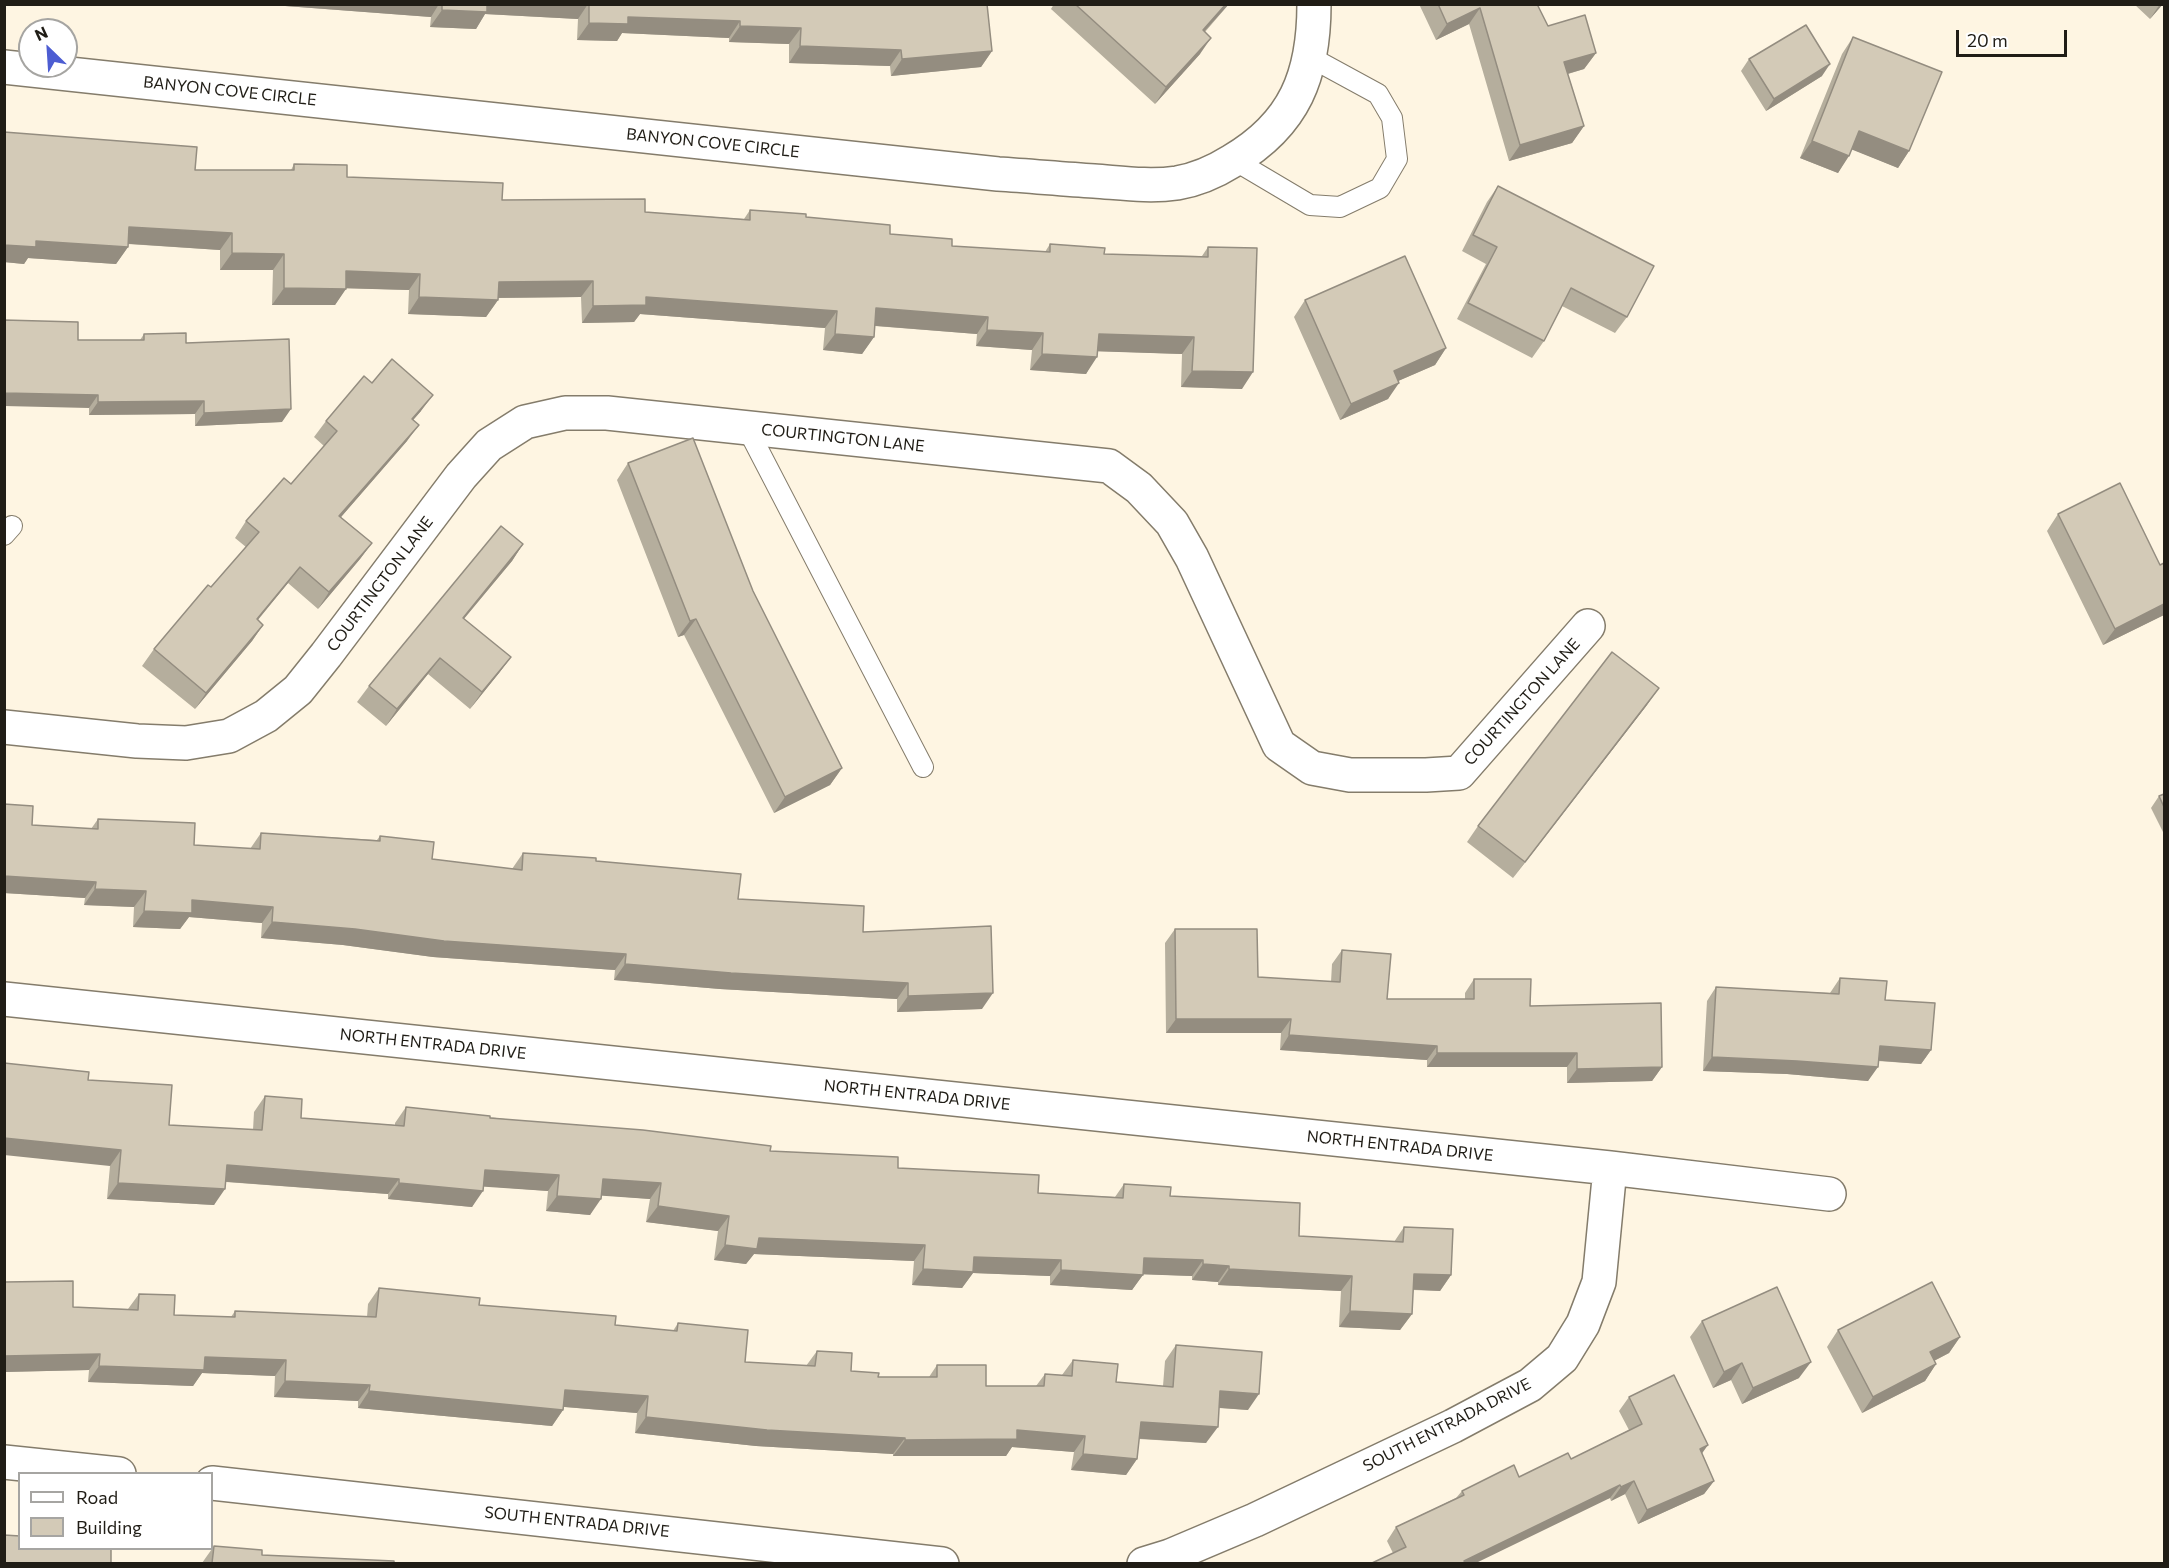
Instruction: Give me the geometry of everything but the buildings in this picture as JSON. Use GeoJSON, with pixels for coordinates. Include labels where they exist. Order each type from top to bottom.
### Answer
{"type":"FeatureCollection","features":[{"type":"Feature","properties":{"kind":"street","name":"BANYON COVE CIRCLE"},"geometry":{"type":"LineString","coordinates":[[4,67],[998,174],[1139,185],[1178,183],[1217,170],[1254,148],[1283,120],[1304,80],[1314,38],[1314,4]]}},
{"type":"Feature","properties":{"kind":"street","name":"COURTINGTON LANE"},"geometry":{"type":"LineString","coordinates":[[4,727],[186,744],[229,736],[266,716],[298,690],[461,476],[489,445],[525,422],[565,413],[607,413],[1109,466],[1138,489],[1172,523],[1192,558],[1279,745],[1312,768],[1350,775],[1459,773],[1588,626]]}},
{"type":"Feature","properties":{"kind":"street","name":"NORTH ENTRADA DRIVE"},"geometry":{"type":"LineString","coordinates":[[4,999],[1610,1168],[1829,1194]]}},
{"type":"Feature","properties":{"kind":"street","name":"SOUTH ENTRADA DRIVE"},"geometry":{"type":"LineString","coordinates":[[1144,1563],[1170,1556],[1254,1520],[1453,1426],[1530,1385],[1562,1358],[1583,1324],[1599,1282],[1610,1168]]}},
{"type":"Feature","properties":{"kind":"street"},"geometry":{"type":"LineString","coordinates":[[4,1462],[109,1472]]}},
{"type":"Feature","properties":{"kind":"street","name":"SOUTH ENTRADA DRIVE"},"geometry":{"type":"LineString","coordinates":[[213,1483],[942,1563]]}},
{"type":"Feature","properties":{"kind":"lane"},"geometry":{"type":"LineString","coordinates":[[1234,160],[1310,205],[1340,207],[1380,188],[1397,159],[1392,117],[1378,94],[1310,57]]}},
{"type":"Feature","properties":{"kind":"lane"},"geometry":{"type":"LineString","coordinates":[[747,428],[923,767]]}}]}
